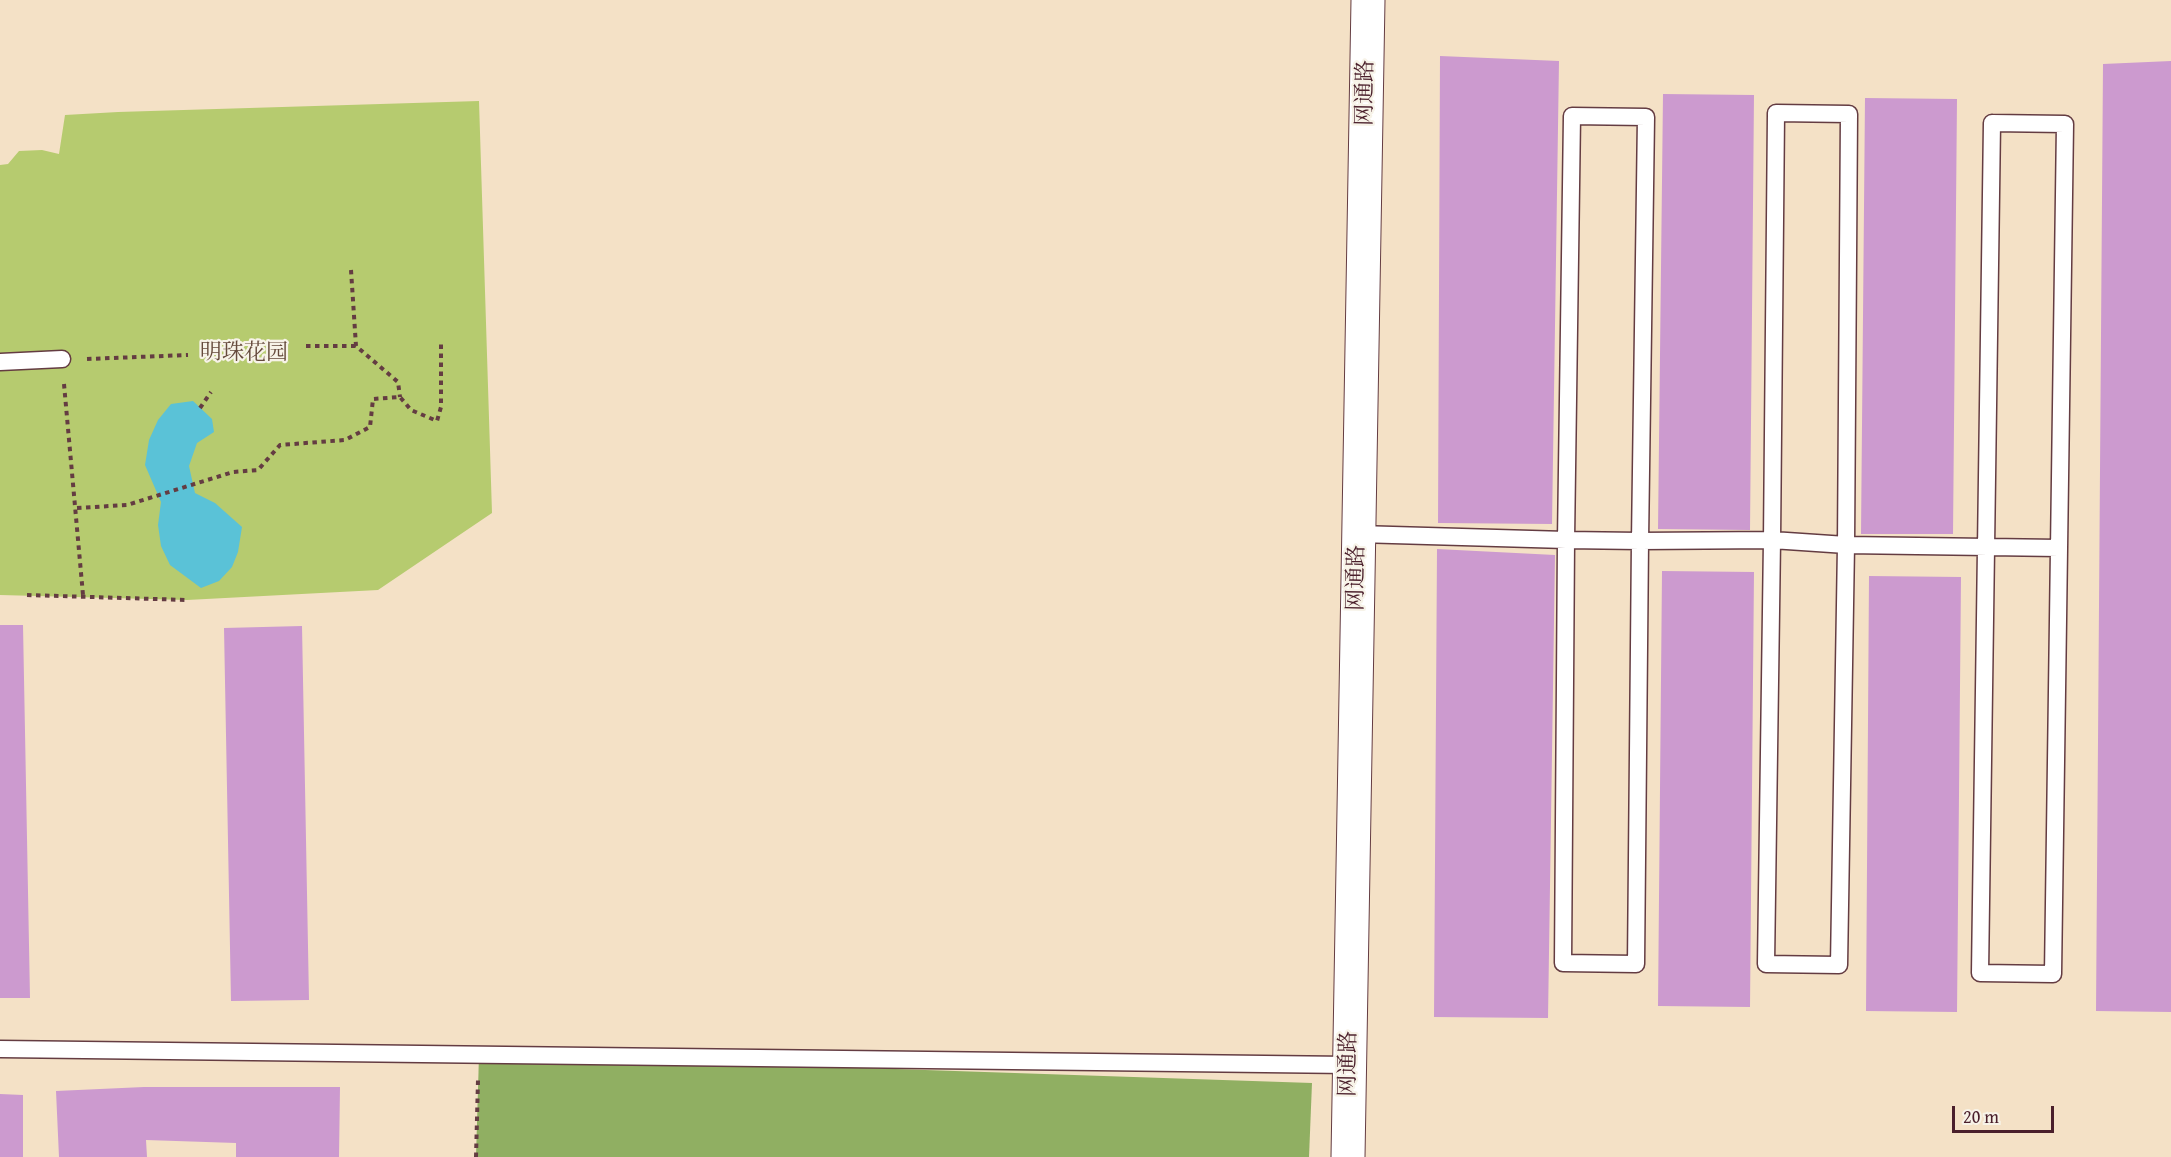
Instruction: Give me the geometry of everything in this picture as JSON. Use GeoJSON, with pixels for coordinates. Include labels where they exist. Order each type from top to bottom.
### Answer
{"type":"FeatureCollection","features":[{"type":"Feature","properties":{"kind":"street","name":"网通路"},"geometry":{"type":"LineString","coordinates":[[1348,1157],[1368,0]]}},
{"type":"Feature","properties":{"kind":"lane"},"geometry":{"type":"LineString","coordinates":[[1776,113],[1850,114],[1839,965],[1766,964],[1772,540],[1776,113]]}},
{"type":"Feature","properties":{"kind":"lane"},"geometry":{"type":"LineString","coordinates":[[1572,116],[1646,117],[1636,964],[1563,963],[1566,540],[1572,116]]}},
{"type":"Feature","properties":{"kind":"lane"},"geometry":{"type":"LineString","coordinates":[[1992,123],[2065,124],[2053,974],[1980,973],[1985,547],[1992,123]]}},
{"type":"Feature","properties":{"kind":"lane"},"geometry":{"type":"LineString","coordinates":[[0,362],[62,359]]}},
{"type":"Feature","properties":{"kind":"lane"},"geometry":{"type":"LineString","coordinates":[[1358,534],[1566,540],[1772,540],[1846,545],[2059,548]]}},
{"type":"Feature","properties":{"kind":"lane"},"geometry":{"type":"LineString","coordinates":[[0,1048],[1349,1065]]}},
{"type":"Feature","properties":{"kind":"path"},"geometry":{"type":"LineString","coordinates":[[351,270],[356,346]]}},
{"type":"Feature","properties":{"kind":"path"},"geometry":{"type":"LineString","coordinates":[[306,346],[356,346],[398,382],[400,397],[411,410],[436,421],[441,407],[441,344]]}},
{"type":"Feature","properties":{"kind":"path"},"geometry":{"type":"LineString","coordinates":[[83,595],[62,359],[188,356]]}},
{"type":"Feature","properties":{"kind":"path"},"geometry":{"type":"LineString","coordinates":[[200,408],[212,392]]}},
{"type":"Feature","properties":{"kind":"path"},"geometry":{"type":"LineString","coordinates":[[77,508],[127,505],[159,493],[233,472],[258,470],[280,445],[345,440],[370,427],[373,399],[400,397]]}},
{"type":"Feature","properties":{"kind":"path"},"geometry":{"type":"LineString","coordinates":[[27,595],[187,600]]}},
{"type":"Feature","properties":{"kind":"path"},"geometry":{"type":"LineString","coordinates":[[476,1157],[479,1054]]}},
{"type":"Feature","properties":{"kind":"green space","name":"明珠花园"},"geometry":{"type":"Polygon","coordinates":[[[479,101],[492,513],[378,590],[187,600],[0,595],[0,165],[8,164],[19,151],[42,150],[59,154],[65,115],[479,101]]]}},
{"type":"Feature","properties":{"kind":"green space"},"geometry":{"type":"Polygon","coordinates":[[[479,1055],[1312,1083],[1309,1157],[476,1157],[479,1055]]]}},
{"type":"Feature","properties":{"kind":"water"},"geometry":{"type":"Polygon","coordinates":[[[193,401],[212,419],[214,432],[197,443],[189,466],[195,493],[215,503],[242,527],[238,552],[232,567],[219,581],[201,588],[170,565],[161,546],[158,525],[161,502],[145,465],[149,440],[158,420],[171,404],[193,401]]]}},
{"type":"Feature","properties":{"kind":"building"},"geometry":{"type":"Polygon","coordinates":[[[1440,56],[1559,61],[1552,524],[1438,523],[1440,56]]]}},
{"type":"Feature","properties":{"kind":"building"},"geometry":{"type":"Polygon","coordinates":[[[2171,61],[2171,1012],[2096,1011],[2103,64],[2171,61]]]}},
{"type":"Feature","properties":{"kind":"building"},"geometry":{"type":"Polygon","coordinates":[[[1663,94],[1754,95],[1750,530],[1658,529],[1663,94]]]}},
{"type":"Feature","properties":{"kind":"building"},"geometry":{"type":"Polygon","coordinates":[[[1865,98],[1957,99],[1953,534],[1861,534],[1865,98]]]}},
{"type":"Feature","properties":{"kind":"building"},"geometry":{"type":"Polygon","coordinates":[[[1437,549],[1555,555],[1548,1018],[1434,1017],[1437,549]]]}},
{"type":"Feature","properties":{"kind":"building"},"geometry":{"type":"Polygon","coordinates":[[[1662,571],[1754,572],[1750,1007],[1658,1006],[1662,571]]]}},
{"type":"Feature","properties":{"kind":"building"},"geometry":{"type":"Polygon","coordinates":[[[1869,576],[1961,577],[1957,1012],[1866,1011],[1869,576]]]}},
{"type":"Feature","properties":{"kind":"building"},"geometry":{"type":"Polygon","coordinates":[[[0,625],[23,625],[30,998],[0,998],[0,625]]]}},
{"type":"Feature","properties":{"kind":"building"},"geometry":{"type":"Polygon","coordinates":[[[302,626],[309,1000],[231,1001],[224,628],[302,626]]]}},
{"type":"Feature","properties":{"kind":"building"},"geometry":{"type":"Polygon","coordinates":[[[144,1087],[340,1087],[339,1157],[236,1157],[236,1143],[146,1140],[147,1157],[59,1157],[56,1091],[144,1087]]]}},
{"type":"Feature","properties":{"kind":"building"},"geometry":{"type":"Polygon","coordinates":[[[0,1094],[23,1095],[23,1157],[0,1157],[0,1094]]]}}]}
